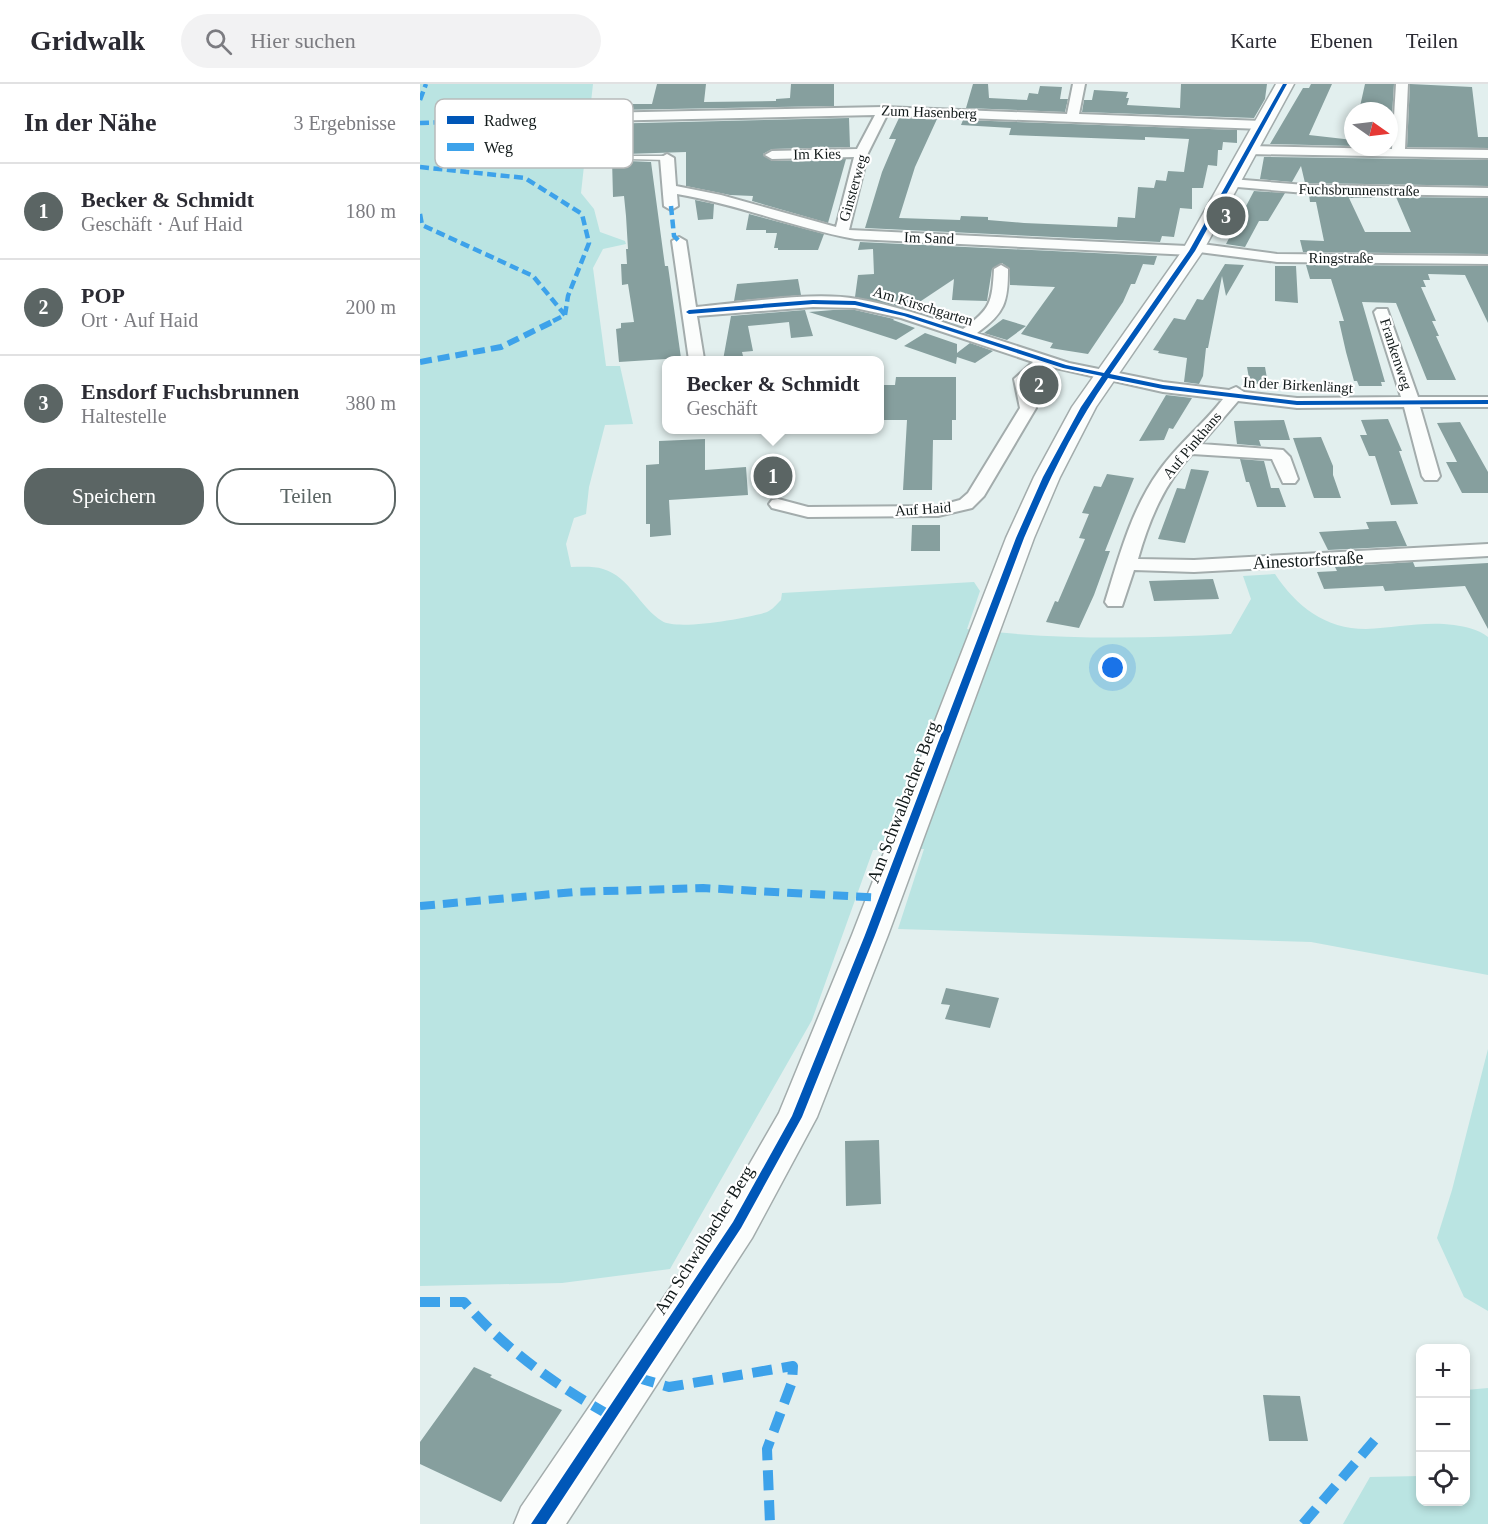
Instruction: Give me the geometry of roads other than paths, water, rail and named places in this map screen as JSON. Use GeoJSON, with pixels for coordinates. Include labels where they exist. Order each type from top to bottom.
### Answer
{"type":"FeatureCollection","features":[{"type":"Feature","properties":{"kind":"main road","name":"Am Schwalbacher Berg"},"geometry":{"type":"LineString","coordinates":[[538,1524],[736,1225],[797,1117],[870,935],[1020,538],[1067,438],[1084,407],[1193,249],[1285,84]]}},
{"type":"Feature","properties":{"kind":"street"},"geometry":{"type":"LineString","coordinates":[[1072,118],[1079,84]]}},
{"type":"Feature","properties":{"kind":"street"},"geometry":{"type":"LineString","coordinates":[[1402,84],[1398,152],[1488,154]]}},
{"type":"Feature","properties":{"kind":"street","name":"Zum Hasenberg"},"geometry":{"type":"LineString","coordinates":[[633,116],[883,111],[1262,125]]}},
{"type":"Feature","properties":{"kind":"street","name":"Ginsterweg"},"geometry":{"type":"LineString","coordinates":[[841,233],[862,153],[883,111]]}},
{"type":"Feature","properties":{"kind":"street"},"geometry":{"type":"LineString","coordinates":[[1248,150],[1344,151]]}},
{"type":"Feature","properties":{"kind":"street","name":"Im Kies"},"geometry":{"type":"LineString","coordinates":[[772,155],[862,153]]}},
{"type":"Feature","properties":{"kind":"street"},"geometry":{"type":"LineString","coordinates":[[667,158],[671,206]]}},
{"type":"Feature","properties":{"kind":"street","name":"Fuchsbrunnenstraße"},"geometry":{"type":"LineString","coordinates":[[1231,183],[1305,189],[1488,192]]}},
{"type":"Feature","properties":{"kind":"street","name":"Im Sand"},"geometry":{"type":"LineString","coordinates":[[670,189],[693,193],[841,233],[871,237],[1193,249]]}},
{"type":"Feature","properties":{"kind":"street"},"geometry":{"type":"LineString","coordinates":[[679,241],[696,356]]}},
{"type":"Feature","properties":{"kind":"street","name":"Ringstraße"},"geometry":{"type":"LineString","coordinates":[[1193,249],[1260,257],[1488,260]]}},
{"type":"Feature","properties":{"kind":"street","name":"Am Kirschgarten"},"geometry":{"type":"LineString","coordinates":[[966,334],[987,319],[998,307],[1001,269]]}},
{"type":"Feature","properties":{"kind":"street","name":"Am Kirschgarten"},"geometry":{"type":"LineString","coordinates":[[689,312],[813,302],[855,303],[883,308],[1044,361],[1107,376]]}},
{"type":"Feature","properties":{"kind":"street","name":"Frankenweg"},"geometry":{"type":"LineString","coordinates":[[1382,312],[1431,476]]}},
{"type":"Feature","properties":{"kind":"street","name":"Auf Haid"},"geometry":{"type":"LineString","coordinates":[[778,504],[808,512],[831,512],[938,511],[966,504],[975,496],[1028,408],[1029,402],[1021,385],[1022,379],[1044,361]]}},
{"type":"Feature","properties":{"kind":"street","name":"In der Birkenlängt"},"geometry":{"type":"LineString","coordinates":[[1107,376],[1163,387],[1297,403],[1488,396]]}},
{"type":"Feature","properties":{"kind":"street","name":"Auf Pinkhans"},"geometry":{"type":"LineString","coordinates":[[1115,602],[1139,523],[1152,495],[1186,448],[1235,394]]}},
{"type":"Feature","properties":{"kind":"street","name":"In der Birkenlängt"},"geometry":{"type":"LineString","coordinates":[[1410,400],[1488,402]]}},
{"type":"Feature","properties":{"kind":"street"},"geometry":{"type":"LineString","coordinates":[[1186,448],[1277,453],[1281,457],[1289,479]]}},
{"type":"Feature","properties":{"kind":"street","name":"Ainestorfstraße"},"geometry":{"type":"LineString","coordinates":[[1127,564],[1194,566],[1488,550]]}},
{"type":"Feature","properties":{"kind":"lane"},"geometry":{"type":"LineString","coordinates":[[633,157],[667,158]]}},
{"type":"Feature","properties":{"kind":"place","name":"Ensdorf Fuchsbrunnen"},"geometry":{"type":"Point","coordinates":[1226,216]}},
{"type":"Feature","properties":{"kind":"place","name":"POP"},"geometry":{"type":"Point","coordinates":[1039,385]}},
{"type":"Feature","properties":{"kind":"place","name":"Becker & Schmidt"},"geometry":{"type":"Point","coordinates":[773,476]}}]}
